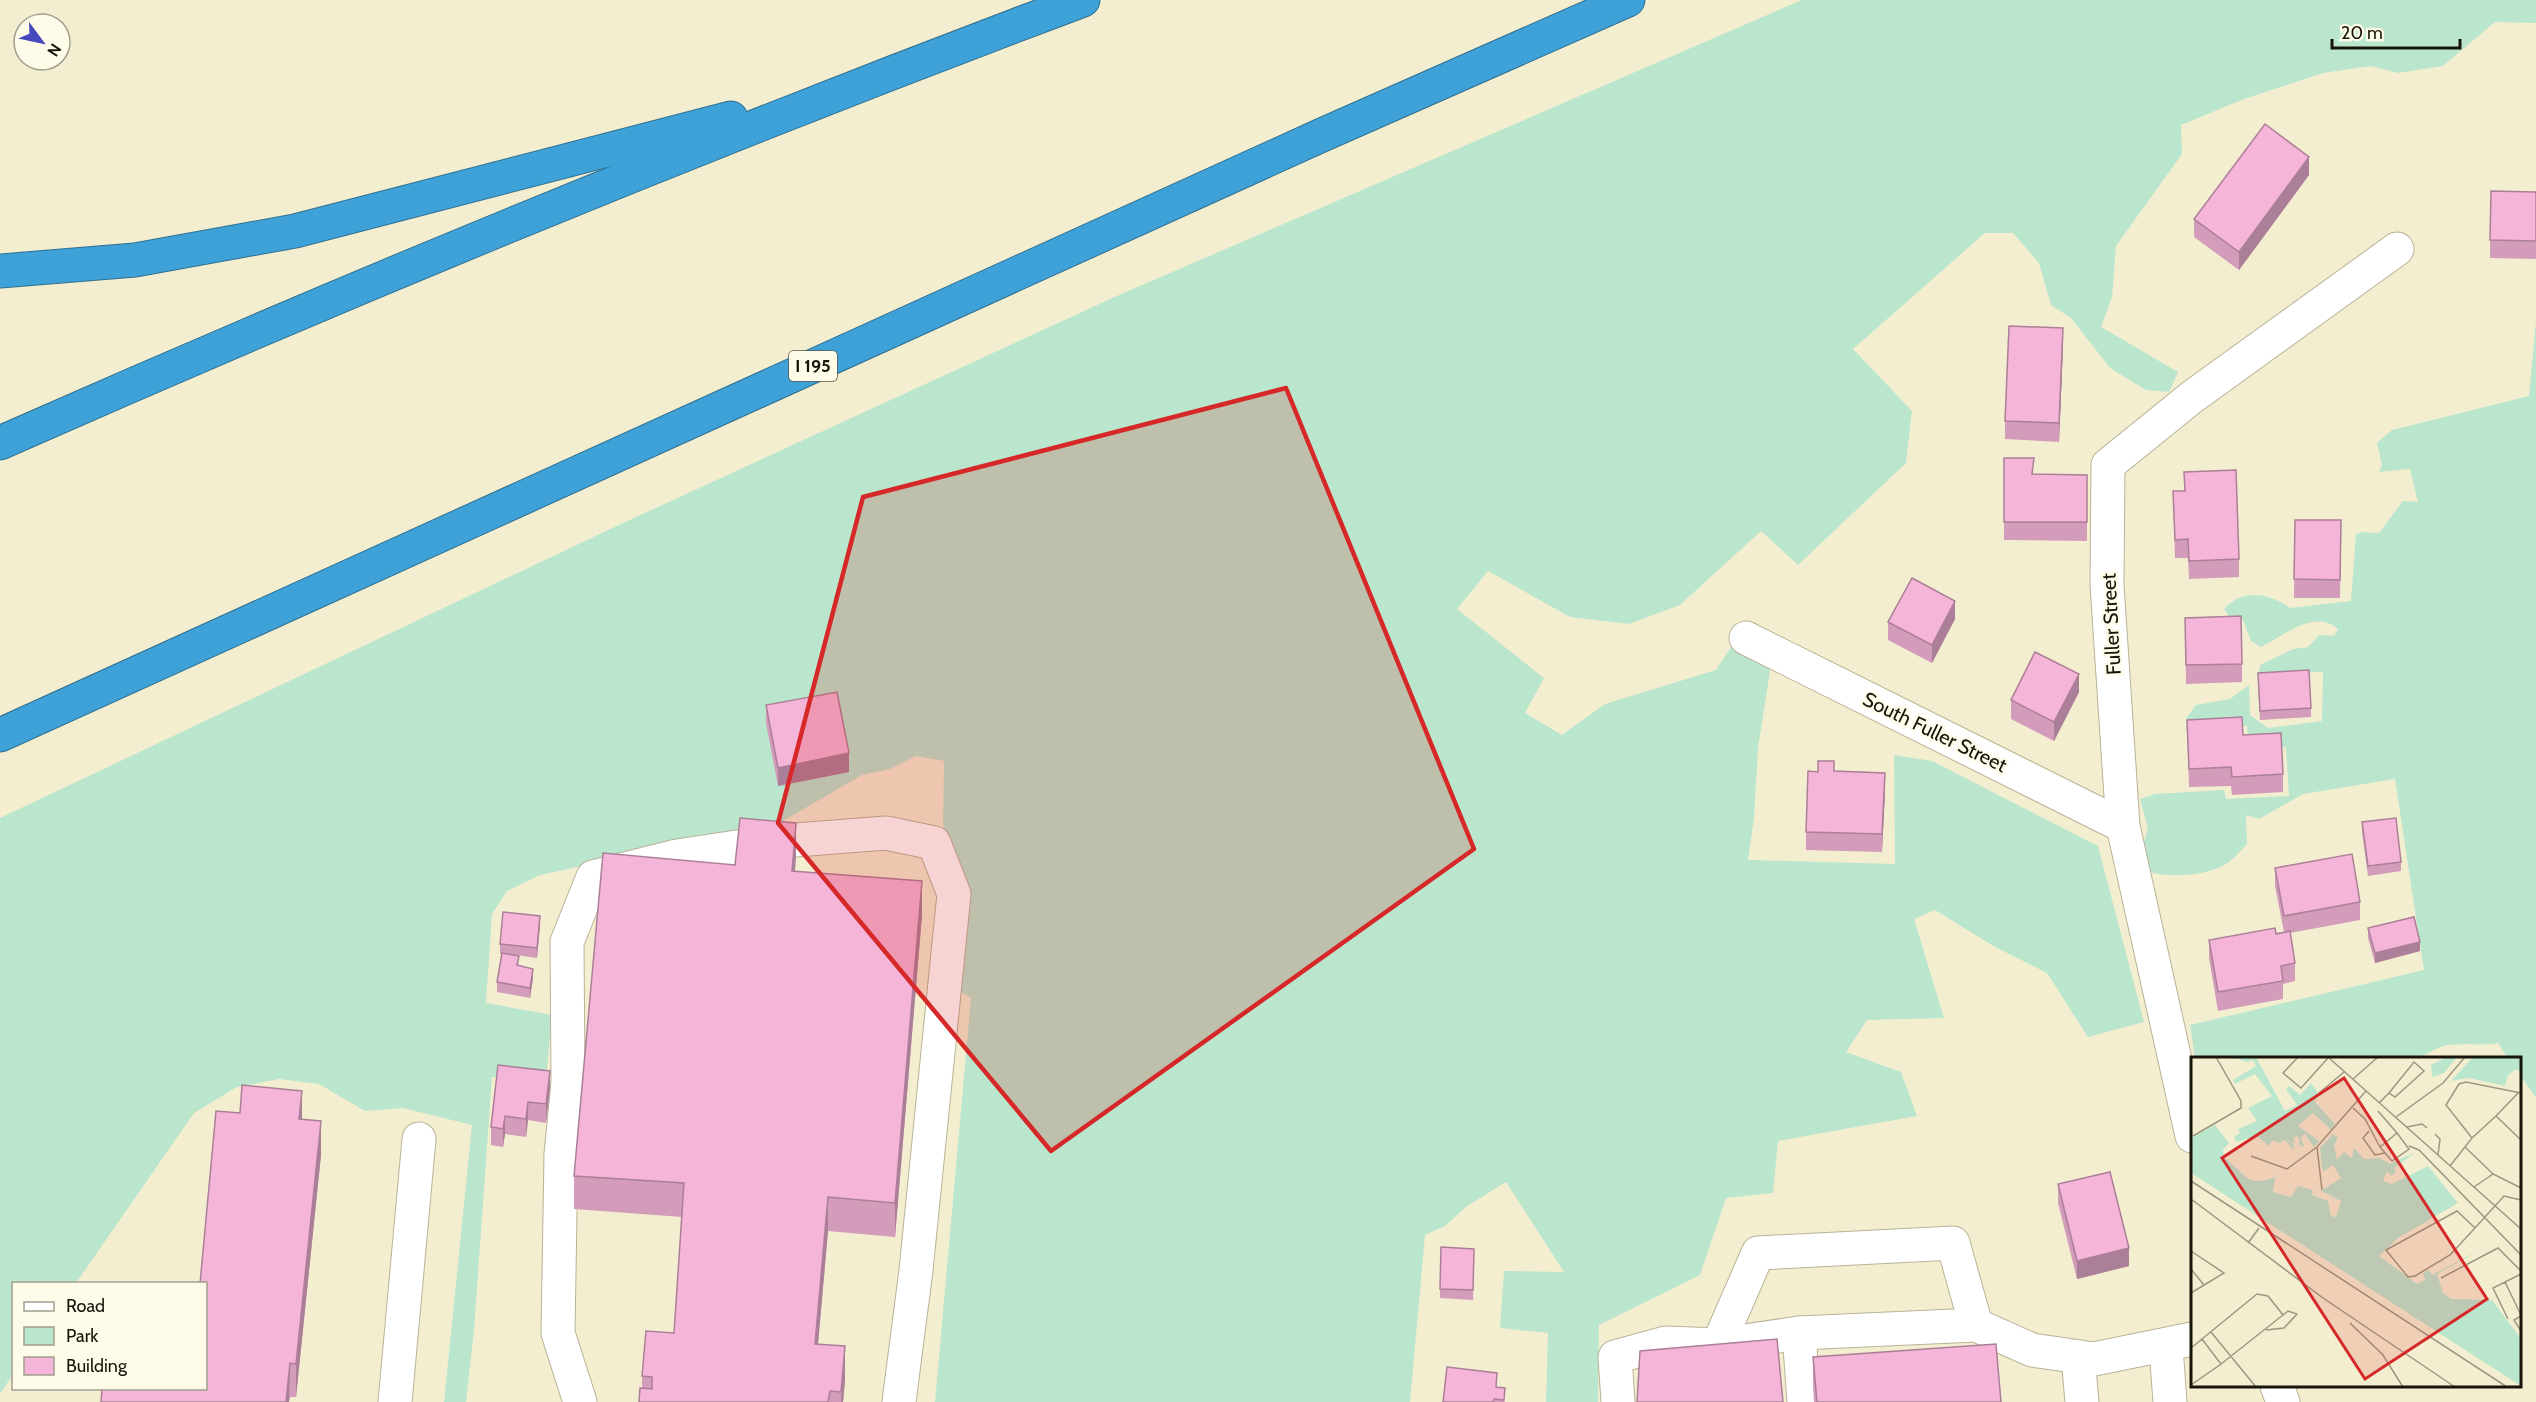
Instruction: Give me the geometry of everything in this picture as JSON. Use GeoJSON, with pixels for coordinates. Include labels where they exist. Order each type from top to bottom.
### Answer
{"type":"FeatureCollection","features":[{"type":"Feature","properties":{"kind":"highway"},"geometry":{"type":"LineString","coordinates":[[0,443],[431,258],[869,81],[1083,0]]}},
{"type":"Feature","properties":{"kind":"highway","name":"I 195"},"geometry":{"type":"LineString","coordinates":[[0,735],[1311,140],[1628,0]]}},
{"type":"Feature","properties":{"kind":"highway"},"geometry":{"type":"LineString","coordinates":[[0,272],[135,260],[307,228],[869,81]]}},
{"type":"Feature","properties":{"kind":"street","name":"Fuller Street"},"geometry":{"type":"LineString","coordinates":[[2191,1127],[2124,826],[2107,585],[2108,465],[2192,397],[2397,249]]}},
{"type":"Feature","properties":{"kind":"street","name":"South Fuller Street"},"geometry":{"type":"LineString","coordinates":[[1746,638],[2124,826]]}},
{"type":"Feature","properties":{"kind":"street"},"geometry":{"type":"LineString","coordinates":[[580,1402],[558,1333],[561,1154],[568,1082],[567,942],[593,877],[677,855],[770,842],[886,833],[934,843],[954,894],[916,1270],[899,1402]]}},
{"type":"Feature","properties":{"kind":"street"},"geometry":{"type":"LineString","coordinates":[[395,1402],[419,1139]]}},
{"type":"Feature","properties":{"kind":"street"},"geometry":{"type":"LineString","coordinates":[[1718,1345],[1758,1253],[1953,1243],[1976,1325]]}},
{"type":"Feature","properties":{"kind":"street"},"geometry":{"type":"LineString","coordinates":[[1618,1402],[1615,1357],[1666,1343],[1718,1345],[1799,1332],[1976,1325],[2032,1350],[2094,1359],[2179,1343],[2170,1402]]}},
{"type":"Feature","properties":{"kind":"street"},"geometry":{"type":"LineString","coordinates":[[1799,1332],[1804,1402]]}},
{"type":"Feature","properties":{"kind":"street"},"geometry":{"type":"LineString","coordinates":[[2078,1357],[2082,1402]]}},
{"type":"Feature","properties":{"kind":"street"},"geometry":{"type":"LineString","coordinates":[[2277,1387],[2283,1402]]}},
{"type":"Feature","properties":{"kind":"highlighted area"},"geometry":{"type":"Polygon","coordinates":[[[1286,388],[1474,849],[1051,1151],[778,823],[863,497],[1286,388]]]}},
{"type":"Feature","properties":{"kind":"green space"},"geometry":{"type":"Polygon","coordinates":[[[1802,0],[2536,0],[2536,23],[2495,22],[2443,66],[2398,73],[2371,66],[2323,73],[2244,99],[2181,125],[2182,154],[2116,246],[2112,297],[2101,327],[2178,372],[2169,392],[2146,390],[2110,368],[2071,318],[2051,305],[2039,263],[2013,233],[1985,233],[1853,349],[1912,411],[1906,463],[1798,565],[1761,531],[1680,605],[1629,624],[1570,617],[1488,571],[1457,609],[1544,678],[1525,713],[1562,735],[1605,704],[1716,670],[1748,621],[1775,639],[1758,748],[1754,818],[1748,860],[1895,864],[1894,755],[1932,761],[2098,846],[2144,1022],[2088,1037],[2047,973],[1995,947],[1935,910],[1914,919],[1944,1018],[1867,1020],[1846,1052],[1901,1072],[1917,1116],[1778,1141],[1773,1193],[1726,1198],[1700,1275],[1599,1325],[1598,1402],[1546,1402],[1548,1333],[1500,1328],[1504,1271],[1564,1272],[1506,1182],[1467,1206],[1445,1226],[1425,1235],[1410,1402],[935,1402],[971,998],[956,989],[943,830],[944,761],[916,756],[890,769],[862,775],[776,825],[540,875],[507,891],[492,914],[486,1003],[552,1015],[546,1079],[492,1077],[474,1330],[466,1402],[444,1402],[472,1125],[403,1108],[365,1111],[319,1084],[279,1079],[237,1087],[194,1113],[77,1282],[12,1282],[12,1376],[0,1394],[0,818],[623,523],[1119,295],[1802,0]]]}},
{"type":"Feature","properties":{"kind":"green space"},"geometry":{"type":"Polygon","coordinates":[[[2536,321],[2536,1098],[2521,1076],[2521,1057],[2507,1057],[2498,1043],[2448,1045],[2417,1057],[2195,1057],[2190,1025],[2424,970],[2395,779],[2303,794],[2259,819],[2246,815],[2247,844],[2229,862],[2218,868],[2188,875],[2150,872],[2143,844],[2148,829],[2140,799],[2155,794],[2224,790],[2226,799],[2289,796],[2286,747],[2249,750],[2247,726],[2186,731],[2187,717],[2196,705],[2230,699],[2249,685],[2250,715],[2268,728],[2322,721],[2323,672],[2266,674],[2259,673],[2260,665],[2293,649],[2308,647],[2319,635],[2334,636],[2338,629],[2329,623],[2319,621],[2309,623],[2261,647],[2251,641],[2243,620],[2229,616],[2224,609],[2239,598],[2256,595],[2274,599],[2290,608],[2351,601],[2356,534],[2379,533],[2403,501],[2418,502],[2410,469],[2379,472],[2382,465],[2377,443],[2392,430],[2529,396],[2536,321]]]}},
{"type":"Feature","properties":{"kind":"building"},"geometry":{"type":"Polygon","coordinates":[[[2265,124],[2309,157],[2239,252],[2194,219],[2265,124]]]}},
{"type":"Feature","properties":{"kind":"building"},"geometry":{"type":"Polygon","coordinates":[[[2491,191],[2536,192],[2536,241],[2490,240],[2491,191]]]}},
{"type":"Feature","properties":{"kind":"building"},"geometry":{"type":"Polygon","coordinates":[[[2009,326],[2063,328],[2059,423],[2005,421],[2009,326]]]}},
{"type":"Feature","properties":{"kind":"building"},"geometry":{"type":"Polygon","coordinates":[[[2004,458],[2034,458],[2032,474],[2087,475],[2087,522],[2004,522],[2004,458]]]}},
{"type":"Feature","properties":{"kind":"building"},"geometry":{"type":"Polygon","coordinates":[[[2236,470],[2239,559],[2189,561],[2188,539],[2175,540],[2173,491],[2185,491],[2184,472],[2236,470]]]}},
{"type":"Feature","properties":{"kind":"building"},"geometry":{"type":"Polygon","coordinates":[[[2295,520],[2341,520],[2340,580],[2294,579],[2295,520]]]}},
{"type":"Feature","properties":{"kind":"building"},"geometry":{"type":"Polygon","coordinates":[[[1912,578],[1955,601],[1932,645],[1888,622],[1912,578]]]}},
{"type":"Feature","properties":{"kind":"building"},"geometry":{"type":"Polygon","coordinates":[[[2241,616],[2242,664],[2186,665],[2185,618],[2241,616]]]}},
{"type":"Feature","properties":{"kind":"building"},"geometry":{"type":"Polygon","coordinates":[[[2035,652],[2079,674],[2054,722],[2011,700],[2035,652]]]}},
{"type":"Feature","properties":{"kind":"building"},"geometry":{"type":"Polygon","coordinates":[[[2309,670],[2311,708],[2260,711],[2258,673],[2309,670]]]}},
{"type":"Feature","properties":{"kind":"building"},"geometry":{"type":"Polygon","coordinates":[[[837,692],[849,753],[778,768],[766,705],[837,692]]]}},
{"type":"Feature","properties":{"kind":"building"},"geometry":{"type":"Polygon","coordinates":[[[2242,717],[2243,735],[2281,733],[2283,774],[2232,777],[2231,767],[2189,769],[2187,720],[2242,717]]]}},
{"type":"Feature","properties":{"kind":"building"},"geometry":{"type":"Polygon","coordinates":[[[1818,761],[1834,761],[1834,771],[1885,773],[1882,834],[1806,832],[1808,771],[1818,772],[1818,761]]]}},
{"type":"Feature","properties":{"kind":"building"},"geometry":{"type":"Polygon","coordinates":[[[740,818],[796,823],[792,871],[922,881],[895,1203],[828,1197],[815,1344],[845,1346],[841,1392],[830,1391],[828,1402],[639,1402],[640,1388],[652,1389],[652,1377],[642,1376],[646,1331],[674,1333],[684,1183],[574,1176],[603,853],[735,865],[740,818]]]}},
{"type":"Feature","properties":{"kind":"building"},"geometry":{"type":"Polygon","coordinates":[[[2396,818],[2401,862],[2368,866],[2362,822],[2396,818]]]}},
{"type":"Feature","properties":{"kind":"building"},"geometry":{"type":"Polygon","coordinates":[[[2352,854],[2360,902],[2284,916],[2275,868],[2352,854]]]}},
{"type":"Feature","properties":{"kind":"building"},"geometry":{"type":"Polygon","coordinates":[[[503,912],[540,916],[537,948],[500,944],[503,912]]]}},
{"type":"Feature","properties":{"kind":"building"},"geometry":{"type":"Polygon","coordinates":[[[2414,917],[2420,942],[2375,953],[2368,928],[2414,917]]]}},
{"type":"Feature","properties":{"kind":"building"},"geometry":{"type":"Polygon","coordinates":[[[2275,928],[2276,934],[2290,931],[2295,963],[2281,966],[2283,981],[2218,992],[2209,940],[2275,928]]]}},
{"type":"Feature","properties":{"kind":"building"},"geometry":{"type":"Polygon","coordinates":[[[502,953],[519,956],[517,965],[533,969],[530,988],[497,982],[502,953]]]}},
{"type":"Feature","properties":{"kind":"building"},"geometry":{"type":"Polygon","coordinates":[[[498,1065],[550,1071],[546,1104],[528,1102],[526,1119],[505,1116],[503,1129],[491,1127],[498,1065]]]}},
{"type":"Feature","properties":{"kind":"building"},"geometry":{"type":"Polygon","coordinates":[[[242,1085],[302,1091],[299,1119],[321,1121],[296,1364],[290,1363],[286,1402],[101,1402],[102,1390],[207,1390],[207,1282],[200,1282],[216,1111],[240,1113],[242,1085]]]}},
{"type":"Feature","properties":{"kind":"building"},"geometry":{"type":"Polygon","coordinates":[[[2110,1172],[2129,1248],[2077,1261],[2058,1184],[2110,1172]]]}},
{"type":"Feature","properties":{"kind":"building"},"geometry":{"type":"Polygon","coordinates":[[[1441,1247],[1474,1249],[1473,1290],[1440,1289],[1441,1247]]]}},
{"type":"Feature","properties":{"kind":"building"},"geometry":{"type":"Polygon","coordinates":[[[1777,1339],[1783,1402],[1637,1402],[1640,1351],[1777,1339]]]}},
{"type":"Feature","properties":{"kind":"building"},"geometry":{"type":"Polygon","coordinates":[[[1996,1344],[2001,1402],[1817,1402],[1813,1357],[1996,1344]]]}},
{"type":"Feature","properties":{"kind":"building"},"geometry":{"type":"Polygon","coordinates":[[[1447,1367],[1497,1373],[1496,1387],[1505,1388],[1504,1400],[1443,1402],[1447,1367]]]}}]}
